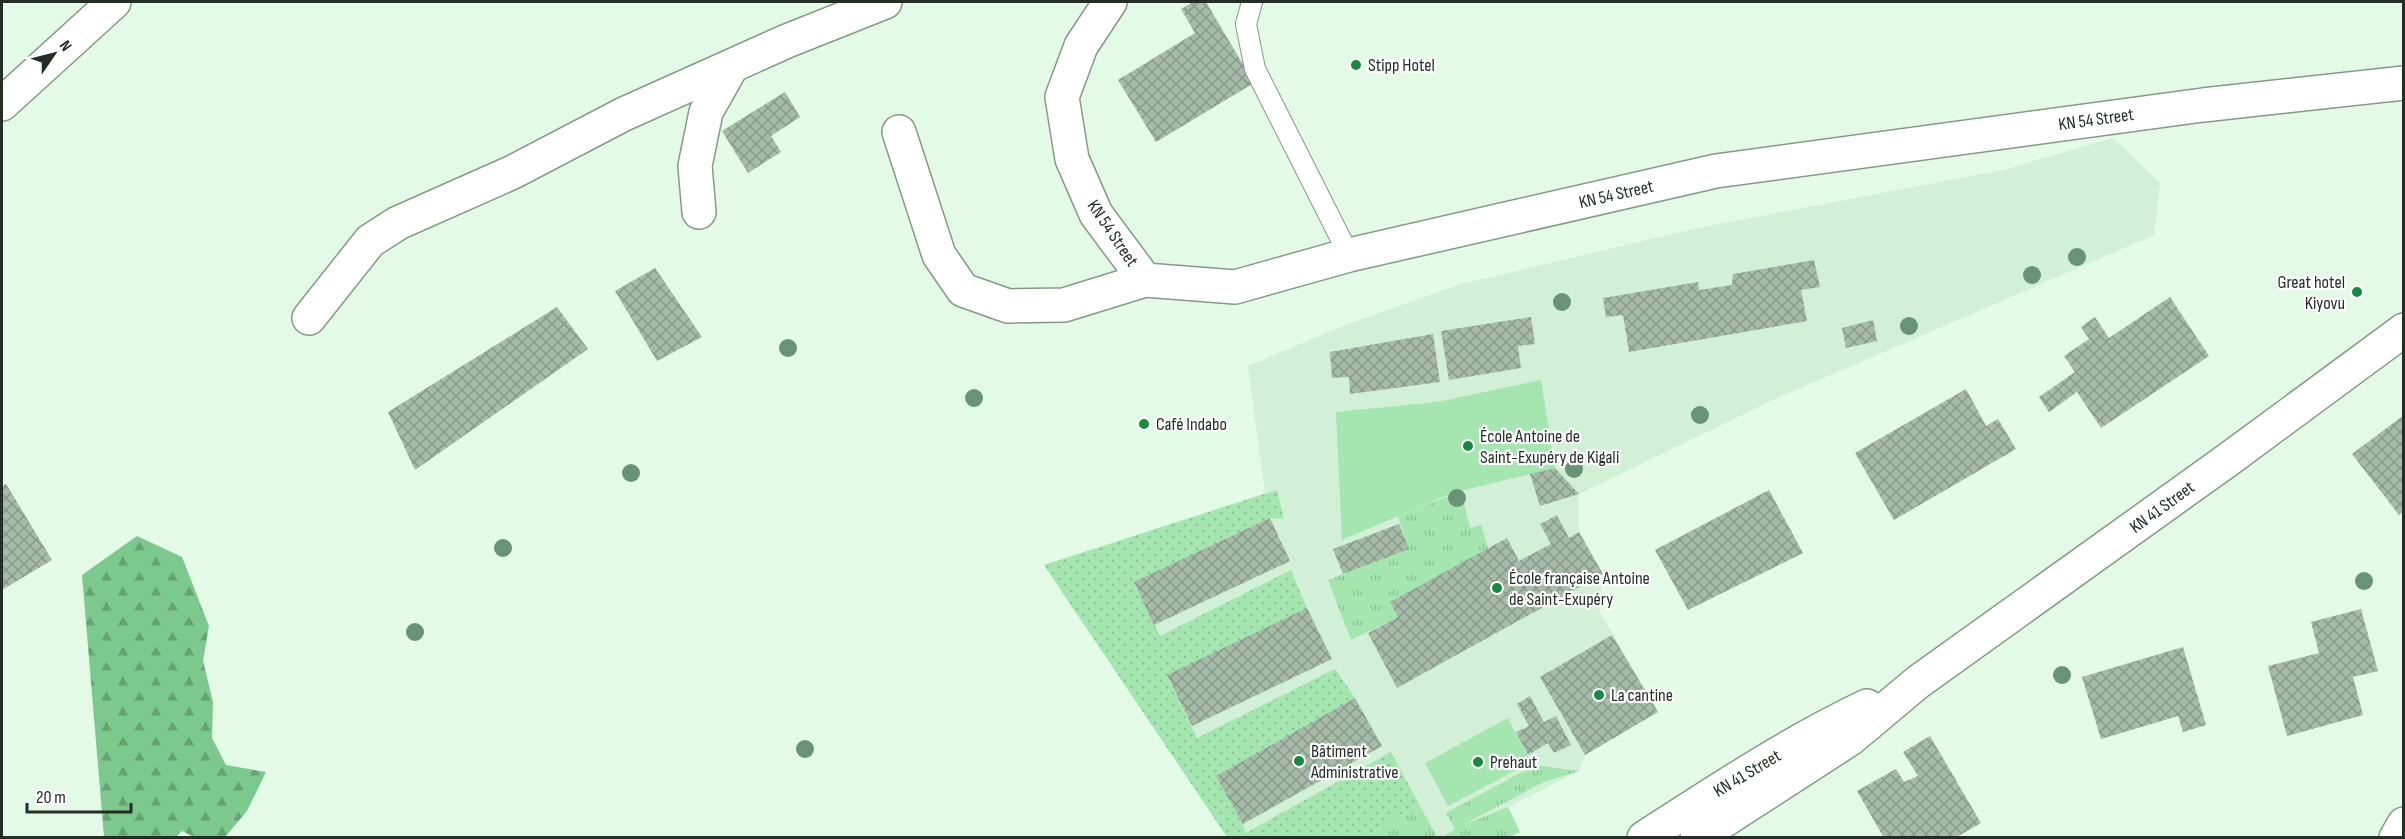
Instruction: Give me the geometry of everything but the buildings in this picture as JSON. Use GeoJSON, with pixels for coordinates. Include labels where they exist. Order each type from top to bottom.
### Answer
{"type":"FeatureCollection","features":[{"type":"Feature","properties":{"kind":"street"},"geometry":{"type":"LineString","coordinates":[[2,104],[114,2]]}},
{"type":"Feature","properties":{"kind":"street"},"geometry":{"type":"LineString","coordinates":[[309,318],[370,241],[398,223],[513,172],[624,114],[885,2]]}},
{"type":"Feature","properties":{"kind":"street","name":"KN 54 Street"},"geometry":{"type":"LineString","coordinates":[[1110,2],[1081,46],[1062,97],[1072,159],[1096,214],[1145,280],[1235,287],[1349,255],[1716,171],[2203,105],[2403,82]]}},
{"type":"Feature","properties":{"kind":"street"},"geometry":{"type":"LineString","coordinates":[[699,212],[695,166],[706,112],[732,66]]}},
{"type":"Feature","properties":{"kind":"street"},"geometry":{"type":"LineString","coordinates":[[899,132],[939,255],[963,290],[1008,306],[1064,305],[1145,280]]}},
{"type":"Feature","properties":{"kind":"street","name":"KN 41 Street"},"geometry":{"type":"LineString","coordinates":[[1697,837],[1850,739],[1918,682],[2219,466],[2403,330]]}},
{"type":"Feature","properties":{"kind":"street","name":"KN 41 Street"},"geometry":{"type":"LineString","coordinates":[[1644,837],[1744,774],[1835,722],[1918,682]]}},
{"type":"Feature","properties":{"kind":"street"},"geometry":{"type":"LineString","coordinates":[[2396,837],[2403,824]]}},
{"type":"Feature","properties":{"kind":"lane"},"geometry":{"type":"LineString","coordinates":[[1252,2],[1246,24],[1255,69],[1349,255]]}},
{"type":"Feature","properties":{"kind":"shaded area","name":"École Antoine de Saint-Exupéry de Kigali"},"geometry":{"type":"Polygon","coordinates":[[[2113,138],[2160,183],[2154,235],[1773,400],[1579,494],[1579,532],[1603,574],[1599,610],[1658,712],[1585,755],[1579,771],[1508,807],[1520,832],[1511,837],[1227,837],[1044,565],[1265,493],[1248,366],[1348,324],[1461,284],[1698,228],[2003,170],[2113,138]]]}},
{"type":"Feature","properties":{"kind":"green space"},"geometry":{"type":"Polygon","coordinates":[[[1541,380],[1555,468],[1452,493],[1342,540],[1336,412],[1437,402],[1541,380]]]}},
{"type":"Feature","properties":{"kind":"green space"},"geometry":{"type":"Polygon","coordinates":[[[1277,490],[1284,519],[1270,518],[1134,583],[1160,636],[1291,570],[1307,608],[1167,676],[1197,738],[1335,669],[1355,698],[1216,776],[1246,833],[1391,752],[1419,804],[1366,837],[1227,837],[1044,565],[1277,490]]]}},
{"type":"Feature","properties":{"kind":"green space"},"geometry":{"type":"Polygon","coordinates":[[[1461,491],[1470,528],[1481,525],[1491,557],[1398,617],[1351,640],[1328,580],[1408,549],[1398,516],[1461,491]]]}},
{"type":"Feature","properties":{"kind":"green space"},"geometry":{"type":"Polygon","coordinates":[[[137,536],[182,557],[209,626],[203,661],[213,702],[212,738],[226,765],[266,772],[247,811],[225,837],[194,837],[182,831],[176,837],[104,837],[82,575],[137,536]]]}},
{"type":"Feature","properties":{"kind":"green space","name":"Prehaut"},"geometry":{"type":"Polygon","coordinates":[[[1508,718],[1531,762],[1448,806],[1425,763],[1508,718]]]}},
{"type":"Feature","properties":{"kind":"green space"},"geometry":{"type":"Polygon","coordinates":[[[1535,765],[1579,771],[1544,782],[1463,825],[1508,807],[1520,832],[1509,837],[1443,837],[1455,829],[1446,813],[1535,765]]]}},
{"type":"Feature","properties":{"kind":"green space"},"geometry":{"type":"Polygon","coordinates":[[[1419,804],[1437,837],[1366,837],[1419,804]]]}},
{"type":"Feature","properties":{"kind":"place","name":"Stipp Hotel"},"geometry":{"type":"Point","coordinates":[1356,65]}},
{"type":"Feature","properties":{"kind":"place","name":"Great hotel Kiyovu"},"geometry":{"type":"Point","coordinates":[2357,292]}},
{"type":"Feature","properties":{"kind":"place","name":"Café Indabo"},"geometry":{"type":"Point","coordinates":[1144,424]}},
{"type":"Feature","properties":{"kind":"place","name":"École Antoine de Saint-Exupéry de Kigali"},"geometry":{"type":"Point","coordinates":[1468,446]}},
{"type":"Feature","properties":{"kind":"place","name":"École française Antoine de Saint-Exupéry"},"geometry":{"type":"Point","coordinates":[1497,588]}},
{"type":"Feature","properties":{"kind":"place","name":"La cantine"},"geometry":{"type":"Point","coordinates":[1599,695]}},
{"type":"Feature","properties":{"kind":"place","name":"Bâtiment Administrative"},"geometry":{"type":"Point","coordinates":[1299,761]}},
{"type":"Feature","properties":{"kind":"place","name":"Prehaut"},"geometry":{"type":"Point","coordinates":[1478,762]}}]}
